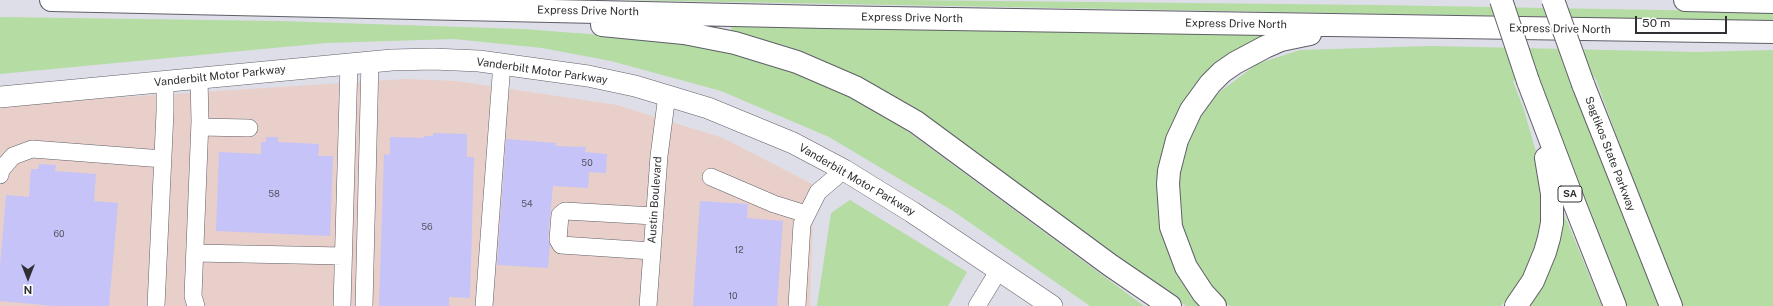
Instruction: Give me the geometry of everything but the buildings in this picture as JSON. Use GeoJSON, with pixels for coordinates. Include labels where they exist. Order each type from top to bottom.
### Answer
{"type":"FeatureCollection","features":[{"type":"Feature","properties":{"kind":"highway","name":"Express Drive North"},"geometry":{"type":"LineString","coordinates":[[51,0],[825,17],[1773,32]]}},
{"type":"Feature","properties":{"kind":"highway","name":"SA"},"geometry":{"type":"LineString","coordinates":[[1501,0],[1528,81],[1615,306]]}},
{"type":"Feature","properties":{"kind":"highway","name":"Sagtikos State Parkway"},"geometry":{"type":"LineString","coordinates":[[1553,0],[1583,84],[1671,306]]}},
{"type":"Feature","properties":{"kind":"highway"},"geometry":{"type":"LineString","coordinates":[[1685,0],[1773,2]]}},
{"type":"Feature","properties":{"kind":"highway"},"geometry":{"type":"LineString","coordinates":[[412,7],[684,33],[735,43],[797,62],[855,87],[916,122],[1166,306]]}},
{"type":"Feature","properties":{"kind":"highway"},"geometry":{"type":"LineString","coordinates":[[1215,306],[1203,293],[1186,266],[1171,227],[1168,198],[1169,171],[1175,145],[1183,125],[1194,106],[1210,84],[1222,72],[1249,54],[1281,40],[1366,26]]}},
{"type":"Feature","properties":{"kind":"highway"},"geometry":{"type":"LineString","coordinates":[[1516,306],[1533,281],[1540,267],[1549,238],[1552,216],[1550,178],[1528,81]]}},
{"type":"Feature","properties":{"kind":"highway"},"geometry":{"type":"LineString","coordinates":[[1147,291],[1170,306]]}},
{"type":"Feature","properties":{"kind":"main road","name":"Vanderbilt Motor Parkway"},"geometry":{"type":"LineString","coordinates":[[0,97],[370,61],[433,59],[502,63],[588,76],[667,95],[708,108],[793,143],[844,170],[912,212],[1052,306]]}},
{"type":"Feature","properties":{"kind":"street"},"geometry":{"type":"LineString","coordinates":[[364,306],[370,61]]}},
{"type":"Feature","properties":{"kind":"street"},"geometry":{"type":"LineString","coordinates":[[342,306],[349,63]]}},
{"type":"Feature","properties":{"kind":"street"},"geometry":{"type":"LineString","coordinates":[[484,306],[502,63]]}},
{"type":"Feature","properties":{"kind":"street"},"geometry":{"type":"LineString","coordinates":[[196,306],[193,296],[200,127],[199,78]]}},
{"type":"Feature","properties":{"kind":"street"},"geometry":{"type":"LineString","coordinates":[[156,306],[165,81]]}},
{"type":"Feature","properties":{"kind":"street","name":"Austin Boulevard"},"geometry":{"type":"LineString","coordinates":[[648,306],[661,129],[667,95]]}},
{"type":"Feature","properties":{"kind":"street"},"geometry":{"type":"LineString","coordinates":[[200,127],[249,128]]}},
{"type":"Feature","properties":{"kind":"street"},"geometry":{"type":"LineString","coordinates":[[0,175],[1,170],[13,156],[32,149],[163,159]]}},
{"type":"Feature","properties":{"kind":"street"},"geometry":{"type":"LineString","coordinates":[[797,306],[802,224],[818,192],[844,170]]}},
{"type":"Feature","properties":{"kind":"street"},"geometry":{"type":"LineString","coordinates":[[711,177],[774,204],[806,214]]}},
{"type":"Feature","properties":{"kind":"street"},"geometry":{"type":"LineString","coordinates":[[652,251],[561,245],[558,240],[558,234],[560,215],[565,211],[654,216]]}},
{"type":"Feature","properties":{"kind":"street"},"geometry":{"type":"LineString","coordinates":[[195,253],[343,256]]}},
{"type":"Feature","properties":{"kind":"street"},"geometry":{"type":"LineString","coordinates":[[977,306],[999,270]]}},
{"type":"Feature","properties":{"kind":"shaded area"},"geometry":{"type":"Polygon","coordinates":[[[405,79],[456,81],[617,105],[723,138],[814,185],[810,306],[0,306],[0,105],[405,79]]]}},
{"type":"Feature","properties":{"kind":"green space"},"geometry":{"type":"Polygon","coordinates":[[[620,0],[902,0],[1378,5],[1773,12],[1773,21],[620,0]]]}},
{"type":"Feature","properties":{"kind":"green space"},"geometry":{"type":"Polygon","coordinates":[[[0,17],[279,21],[523,29],[693,42],[775,63],[845,93],[895,122],[1144,306],[1090,306],[953,211],[829,137],[721,91],[611,61],[542,48],[454,39],[326,43],[0,74],[0,17]]]}},
{"type":"Feature","properties":{"kind":"green space"},"geometry":{"type":"Polygon","coordinates":[[[731,26],[1263,34],[1264,37],[1208,73],[1159,205],[1209,306],[1187,306],[1166,295],[891,95],[792,48],[732,33],[731,26]]]}},
{"type":"Feature","properties":{"kind":"green space"},"geometry":{"type":"Polygon","coordinates":[[[1432,46],[1696,52],[1773,50],[1773,306],[1679,306],[1595,77],[1574,84],[1663,306],[1623,306],[1535,74],[1513,81],[1524,110],[1542,173],[1545,228],[1527,276],[1501,306],[1230,306],[1223,302],[1190,260],[1176,203],[1182,145],[1209,100],[1257,64],[1300,50],[1432,46]]]}},
{"type":"Feature","properties":{"kind":"green space"},"geometry":{"type":"Polygon","coordinates":[[[850,200],[967,272],[948,306],[817,306],[831,213],[850,200]]]}},
{"type":"Feature","properties":{"kind":"green space"},"geometry":{"type":"Polygon","coordinates":[[[1558,200],[1573,236],[1602,306],[1522,306],[1558,200]]]}}]}
